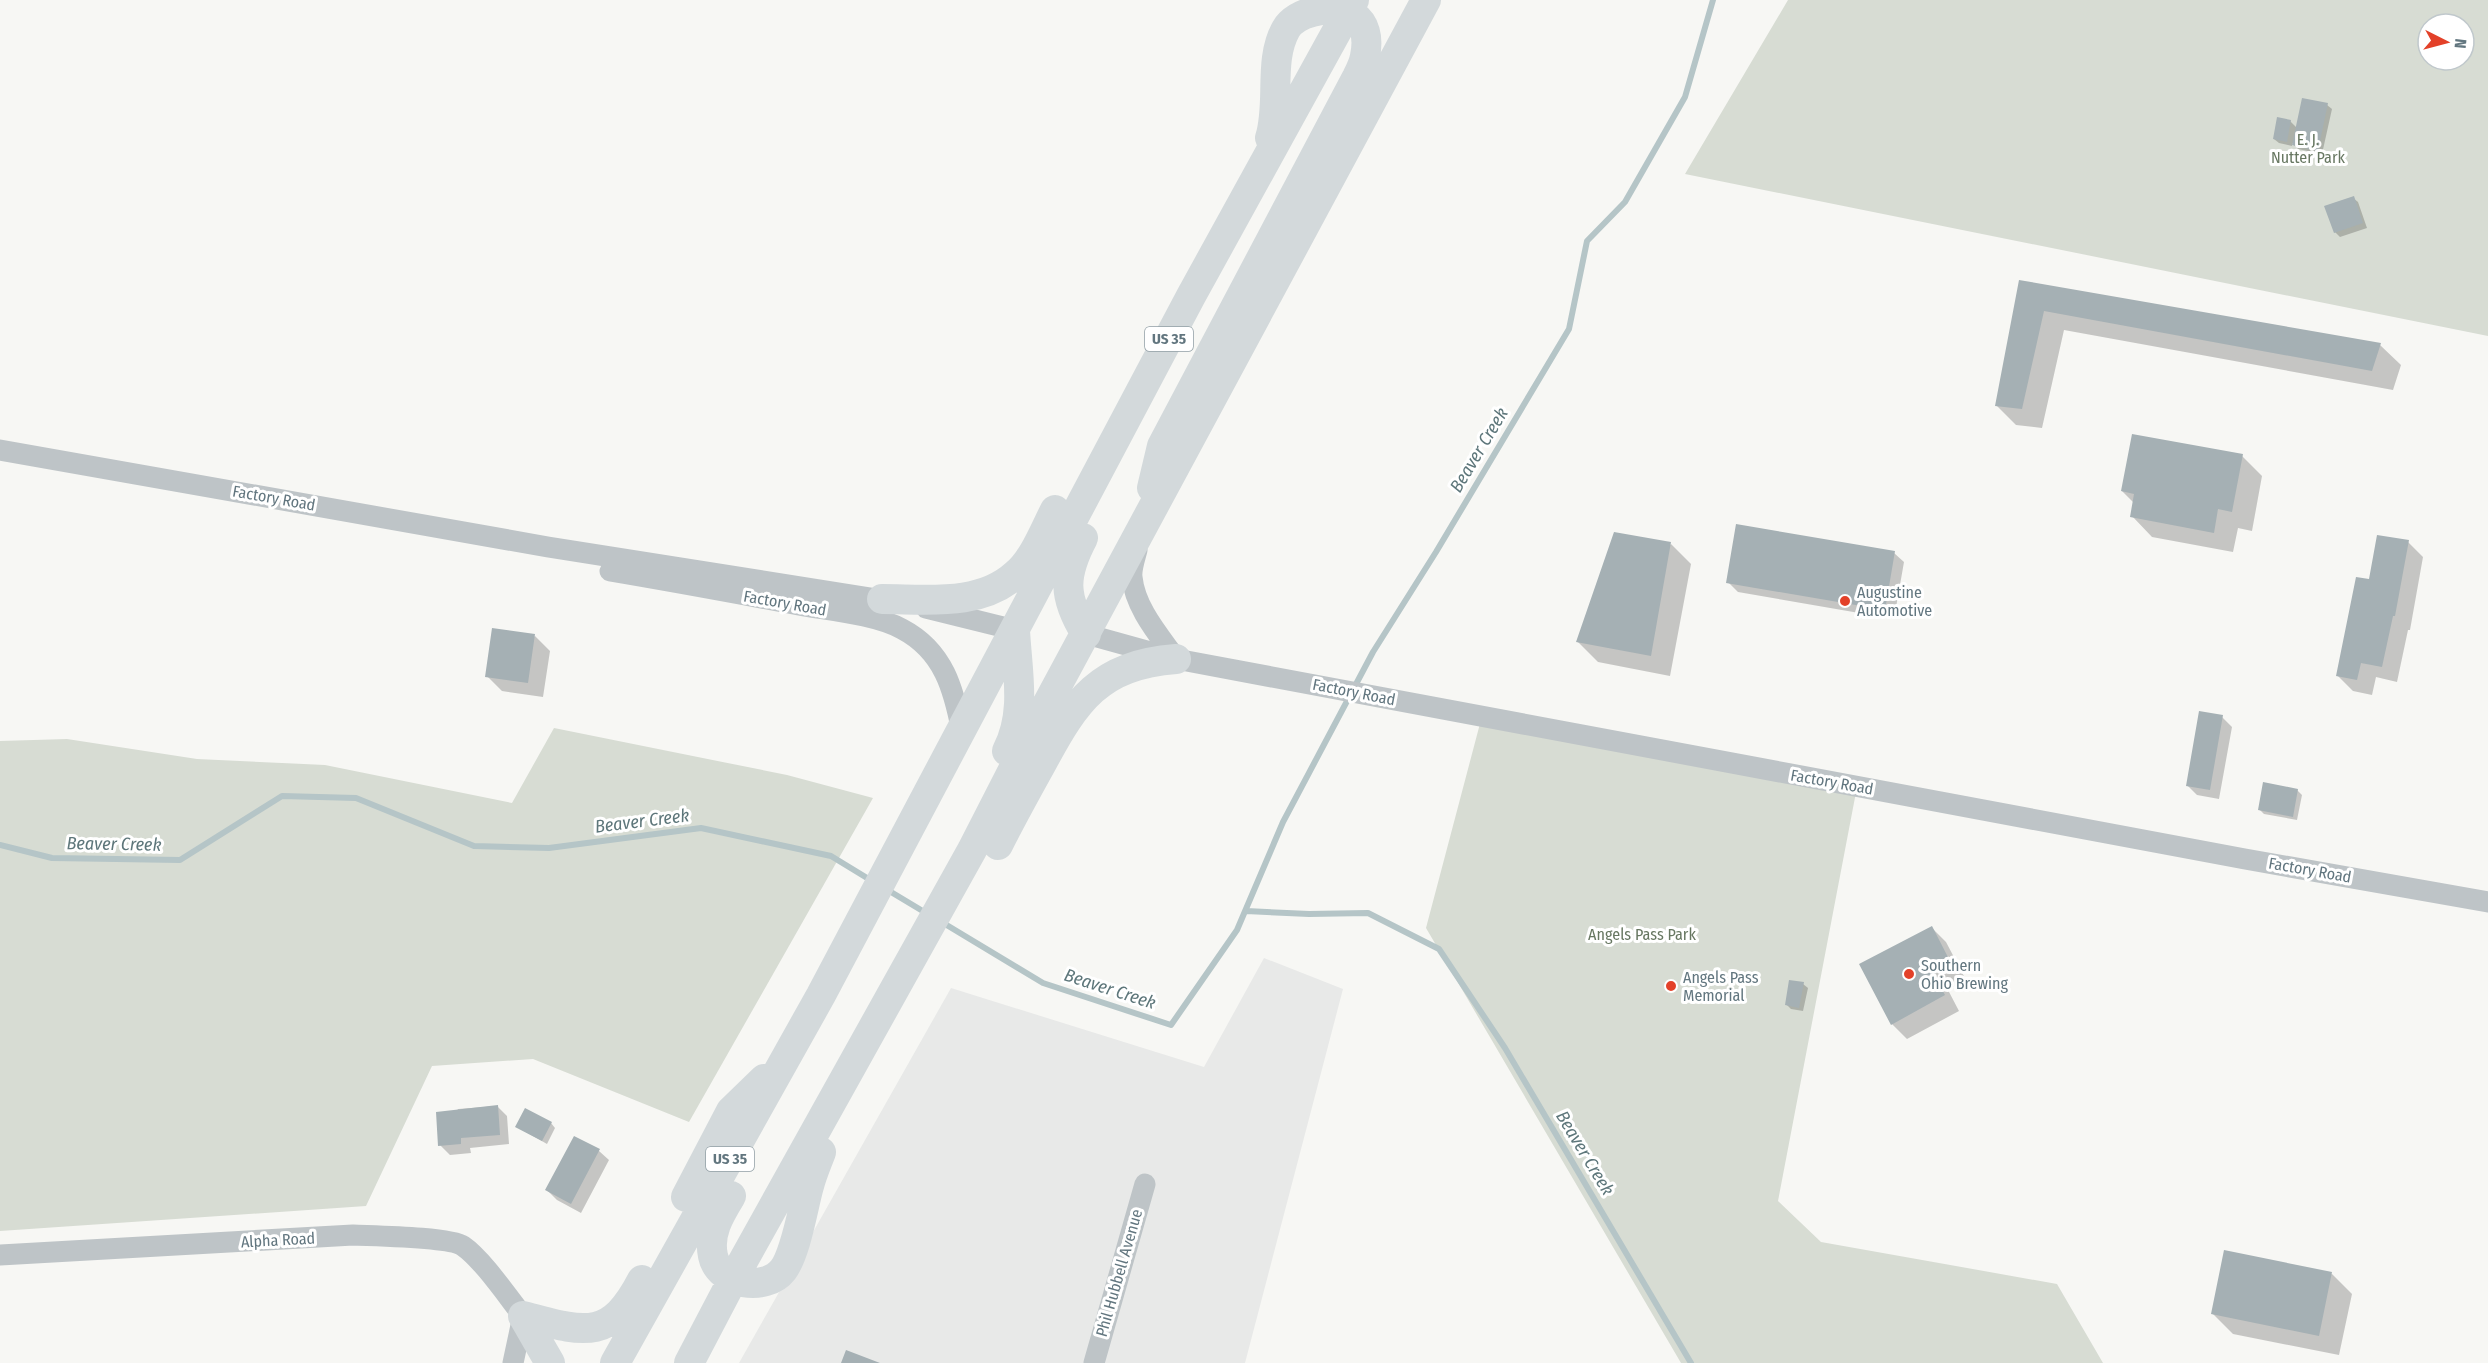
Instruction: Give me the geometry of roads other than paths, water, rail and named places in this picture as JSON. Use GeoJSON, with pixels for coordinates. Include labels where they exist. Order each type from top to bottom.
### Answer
{"type":"FeatureCollection","features":[{"type":"Feature","properties":{"kind":"highway"},"geometry":{"type":"LineString","coordinates":[[689,1363],[733,1279],[902,983],[973,852],[1037,723],[1426,0]]}},
{"type":"Feature","properties":{"kind":"highway"},"geometry":{"type":"LineString","coordinates":[[1141,531],[1162,446],[1357,77],[1365,55],[1365,35],[1351,5],[1303,14],[1286,27],[1277,54],[1274,125],[1258,172]]}},
{"type":"Feature","properties":{"kind":"highway","name":"US 35"},"geometry":{"type":"LineString","coordinates":[[615,1363],[786,1058],[851,959],[922,825],[962,732],[1015,630],[1191,296],[1351,5]]}},
{"type":"Feature","properties":{"kind":"highway"},"geometry":{"type":"LineString","coordinates":[[1086,634],[1074,614],[1068,594],[1068,572],[1075,552],[1307,116],[1325,50]]}},
{"type":"Feature","properties":{"kind":"highway"},"geometry":{"type":"LineString","coordinates":[[882,599],[966,598],[1005,583],[1018,573],[1033,551],[1156,320],[1191,296]]}},
{"type":"Feature","properties":{"kind":"highway"},"geometry":{"type":"LineString","coordinates":[[973,852],[1017,722],[1021,700],[1015,630]]}},
{"type":"Feature","properties":{"kind":"highway"},"geometry":{"type":"LineString","coordinates":[[973,852],[1066,717],[1084,697],[1107,679],[1131,667],[1151,661],[1176,659]]}},
{"type":"Feature","properties":{"kind":"highway"},"geometry":{"type":"LineString","coordinates":[[848,1076],[809,1184],[797,1238],[783,1270],[766,1282],[746,1282],[733,1279],[720,1272],[713,1256],[714,1226],[803,1069],[851,959]]}},
{"type":"Feature","properties":{"kind":"highway"},"geometry":{"type":"LineString","coordinates":[[523,1316],[596,1329],[612,1322],[633,1297],[731,1111],[786,1058]]}},
{"type":"Feature","properties":{"kind":"highway"},"geometry":{"type":"LineString","coordinates":[[523,1316],[550,1363]]}},
{"type":"Feature","properties":{"kind":"street","name":"Factory Road"},"geometry":{"type":"LineString","coordinates":[[0,450],[548,547],[882,599],[941,610],[1015,630]]}},
{"type":"Feature","properties":{"kind":"street"},"geometry":{"type":"LineString","coordinates":[[1141,531],[1131,576],[1136,597],[1147,618],[1176,659]]}},
{"type":"Feature","properties":{"kind":"street","name":"Factory Road"},"geometry":{"type":"LineString","coordinates":[[548,547],[608,570],[838,612],[902,629],[919,642],[940,664],[955,695],[962,732]]}},
{"type":"Feature","properties":{"kind":"street","name":"Factory Road"},"geometry":{"type":"LineString","coordinates":[[1086,634],[1176,659],[2488,902]]}},
{"type":"Feature","properties":{"kind":"street","name":"Phil Hubbell Avenue"},"geometry":{"type":"LineString","coordinates":[[1094,1363],[1145,1184]]}},
{"type":"Feature","properties":{"kind":"street","name":"Alpha Road"},"geometry":{"type":"LineString","coordinates":[[0,1256],[353,1235],[428,1239],[462,1244],[489,1273],[523,1316]]}},
{"type":"Feature","properties":{"kind":"street"},"geometry":{"type":"LineString","coordinates":[[513,1363],[523,1316]]}},
{"type":"Feature","properties":{"kind":"waterway","name":"Beaver Creek"},"geometry":{"type":"LineString","coordinates":[[940,921],[1043,983],[1171,1025],[1237,930],[1283,822],[1373,652],[1436,552],[1569,329],[1587,241],[1625,202],[1685,97],[1713,0]]}},
{"type":"Feature","properties":{"kind":"waterway","name":"Beaver Creek"},"geometry":{"type":"LineString","coordinates":[[0,845],[52,858],[180,860],[282,796],[356,798],[474,846],[549,848],[701,828],[831,856],[872,881]]}},
{"type":"Feature","properties":{"kind":"waterway","name":"Beaver Creek"},"geometry":{"type":"LineString","coordinates":[[886,889],[926,913]]}},
{"type":"Feature","properties":{"kind":"waterway","name":"Beaver Creek"},"geometry":{"type":"LineString","coordinates":[[1246,911],[1309,914],[1368,913],[1439,949],[1505,1048],[1691,1363]]}},
{"type":"Feature","properties":{"kind":"place","name":"Augustine Automotive"},"geometry":{"type":"Point","coordinates":[1845,601]}},
{"type":"Feature","properties":{"kind":"place","name":"Southern Ohio Brewing"},"geometry":{"type":"Point","coordinates":[1909,974]}},
{"type":"Feature","properties":{"kind":"place","name":"Angels Pass Memorial"},"geometry":{"type":"Point","coordinates":[1671,986]}},
{"type":"Feature","properties":{"kind":"park label","name":"E. J. Nutter Park"},"geometry":{"type":"Point","coordinates":[2308,148]}},
{"type":"Feature","properties":{"kind":"park label","name":"Angels Pass Park"},"geometry":{"type":"Point","coordinates":[1642,934]}}]}
